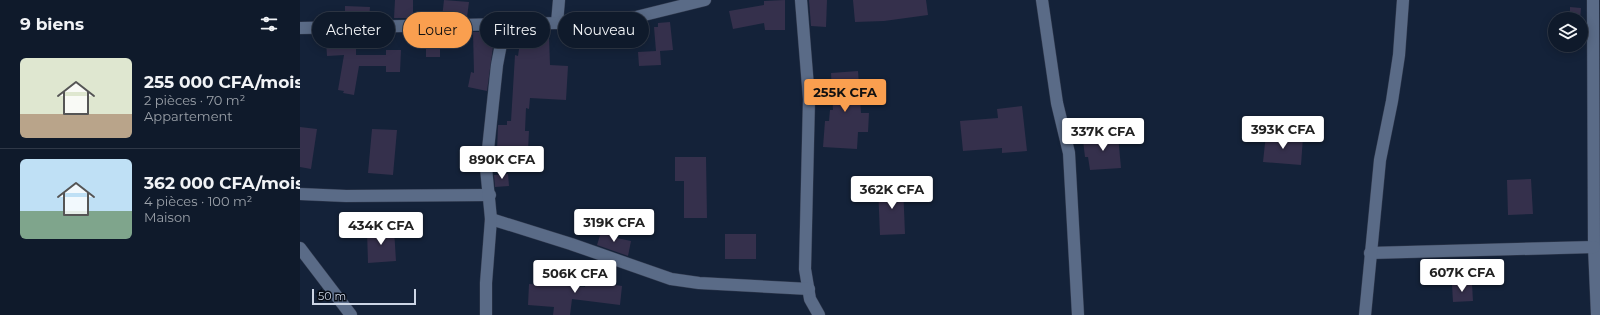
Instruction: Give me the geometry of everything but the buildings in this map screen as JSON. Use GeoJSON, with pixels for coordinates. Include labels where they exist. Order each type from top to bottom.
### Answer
{"type":"FeatureCollection","features":[{"type":"Feature","properties":{"kind":"street"},"geometry":{"type":"LineString","coordinates":[[557,23],[559,0]]}},
{"type":"Feature","properties":{"kind":"street"},"geometry":{"type":"LineString","coordinates":[[550,23],[636,17],[705,0]]}},
{"type":"Feature","properties":{"kind":"street"},"geometry":{"type":"LineString","coordinates":[[801,0],[809,99],[805,269],[810,299],[819,315]]}},
{"type":"Feature","properties":{"kind":"street"},"geometry":{"type":"LineString","coordinates":[[1042,0],[1057,103],[1069,153],[1078,315]]}},
{"type":"Feature","properties":{"kind":"street"},"geometry":{"type":"LineString","coordinates":[[1365,315],[1380,160],[1392,101],[1399,55],[1403,0]]}},
{"type":"Feature","properties":{"kind":"street"},"geometry":{"type":"LineString","coordinates":[[1593,0],[1594,247],[1596,315]]}},
{"type":"Feature","properties":{"kind":"street"},"geometry":{"type":"LineString","coordinates":[[300,28],[480,24]]}},
{"type":"Feature","properties":{"kind":"street"},"geometry":{"type":"LineString","coordinates":[[486,315],[486,283],[491,219],[489,209],[490,195],[486,168],[497,65],[500,48]]}},
{"type":"Feature","properties":{"kind":"street"},"geometry":{"type":"LineString","coordinates":[[300,194],[346,196],[490,195]]}},
{"type":"Feature","properties":{"kind":"street"},"geometry":{"type":"LineString","coordinates":[[491,219],[671,279],[699,283],[809,289]]}},
{"type":"Feature","properties":{"kind":"street"},"geometry":{"type":"LineString","coordinates":[[1370,253],[1594,247]]}},
{"type":"Feature","properties":{"kind":"street"},"geometry":{"type":"LineString","coordinates":[[300,248],[351,315]]}}]}
